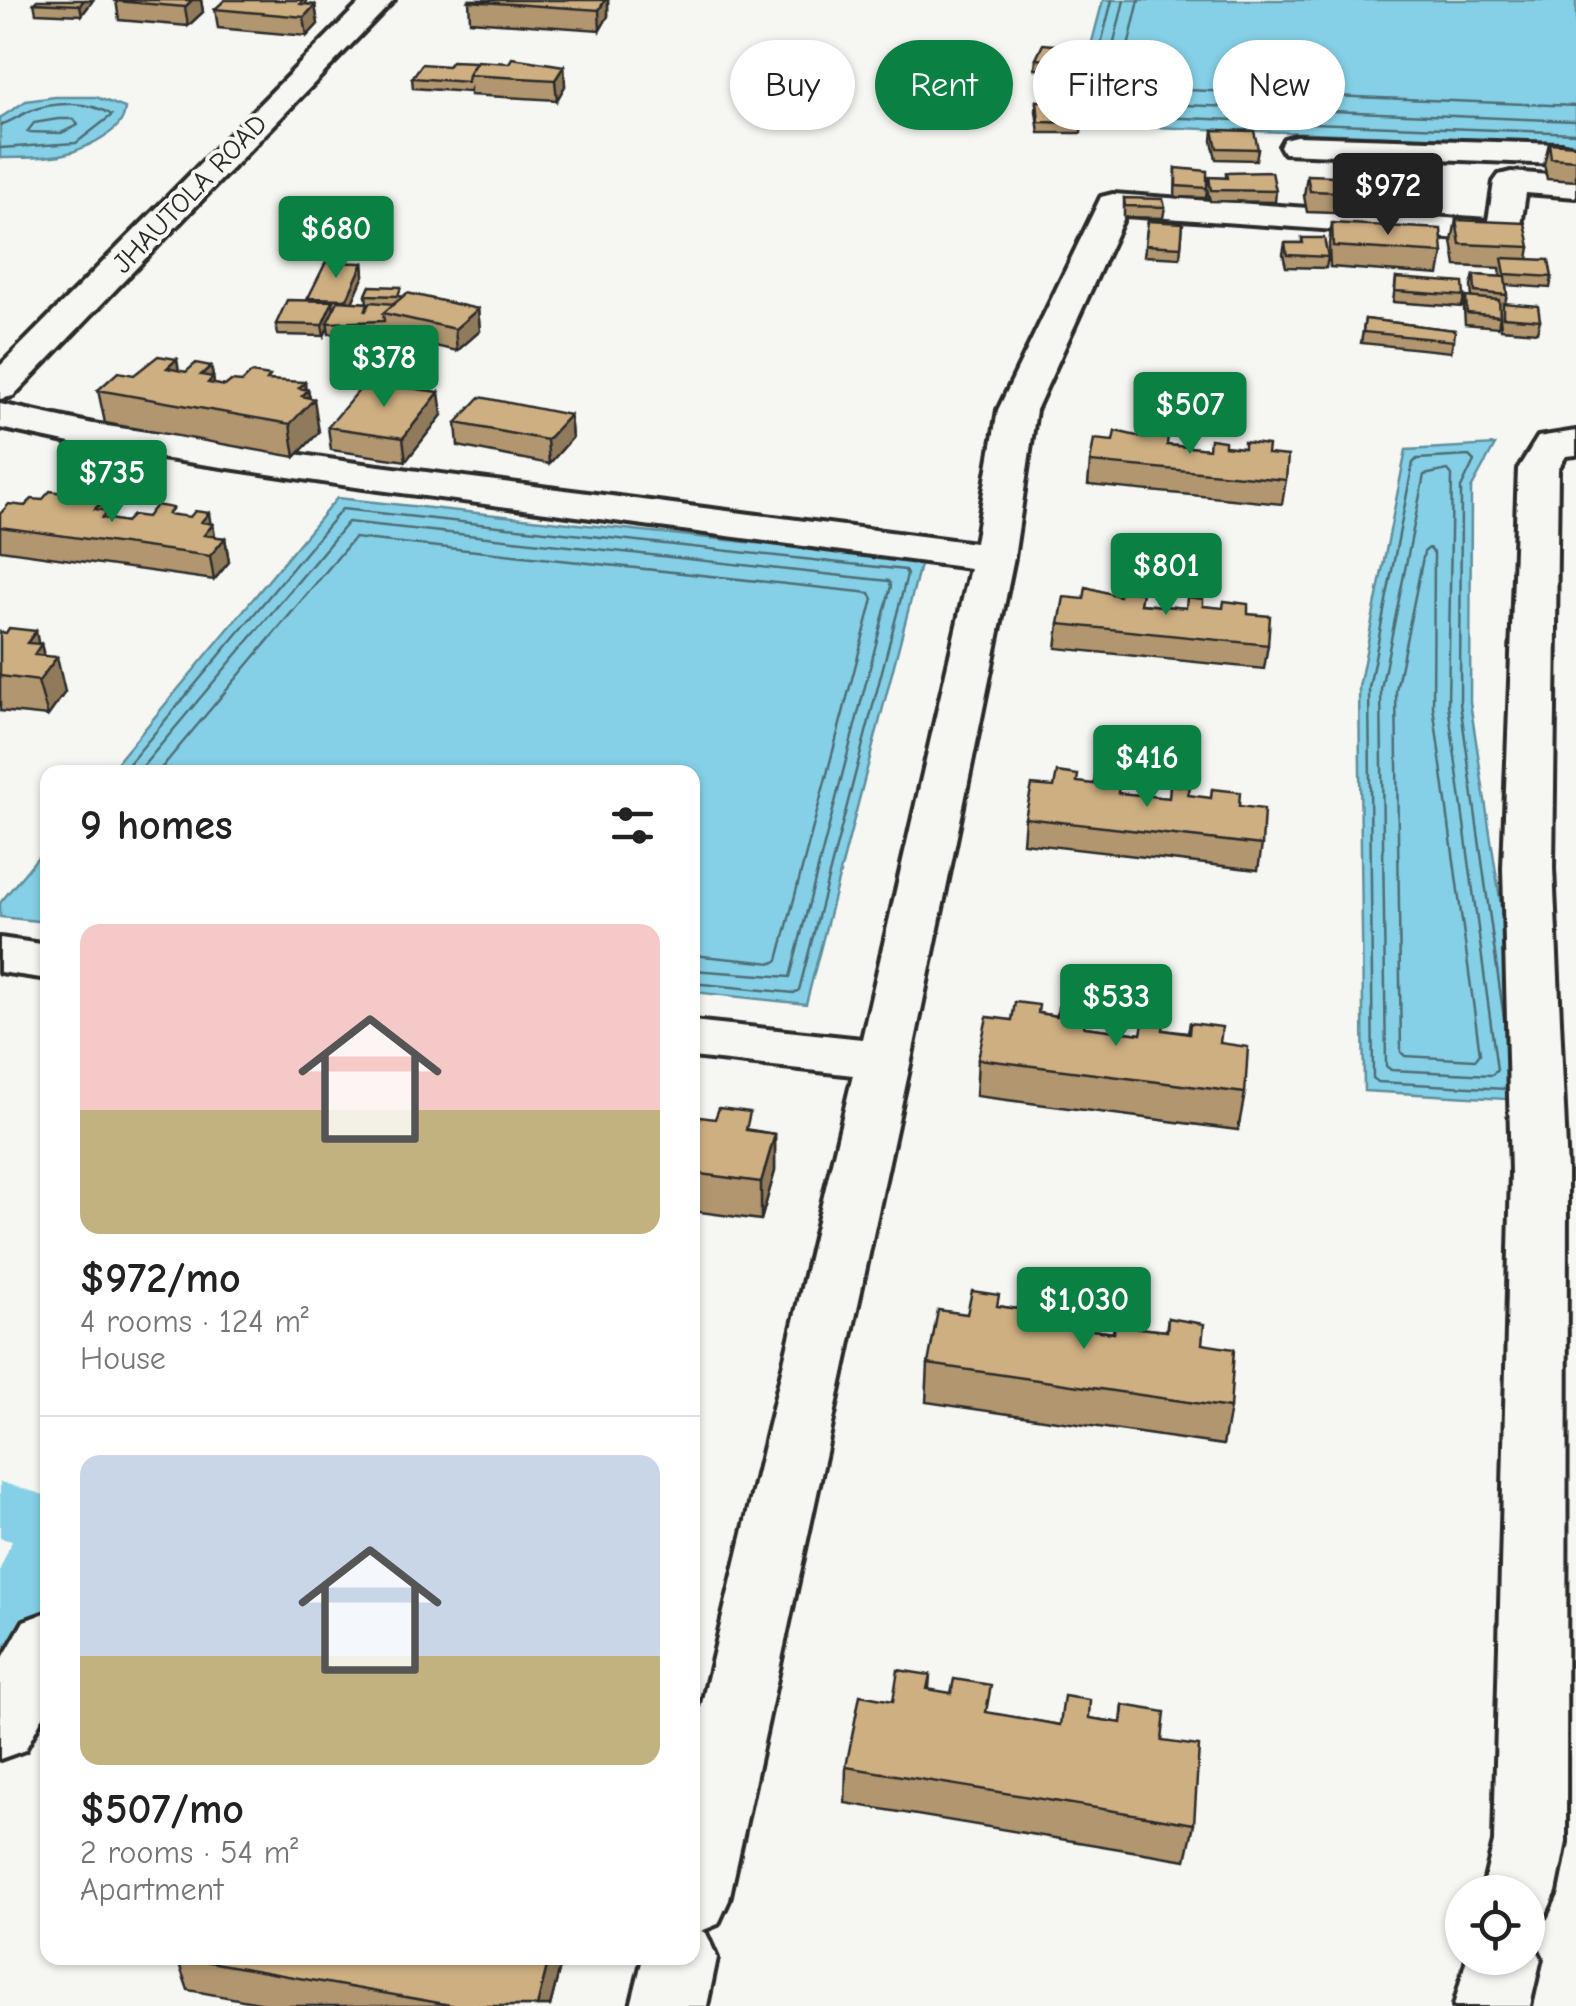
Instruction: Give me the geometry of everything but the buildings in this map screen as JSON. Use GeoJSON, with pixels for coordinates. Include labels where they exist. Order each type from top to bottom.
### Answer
{"type":"FeatureCollection","features":[{"type":"Feature","properties":{"kind":"street","name":"JHAUTOLA ROAD"},"geometry":{"type":"LineString","coordinates":[[0,388],[379,0]]}},
{"type":"Feature","properties":{"kind":"street"},"geometry":{"type":"LineString","coordinates":[[1296,146],[1576,154]]}},
{"type":"Feature","properties":{"kind":"street"},"geometry":{"type":"LineString","coordinates":[[700,1865],[884,1060],[993,558],[1017,410],[1113,204],[1503,232],[1511,182],[1576,187]]}},
{"type":"Feature","properties":{"kind":"street"},"geometry":{"type":"LineString","coordinates":[[0,416],[93,436],[356,475],[993,558]]}},
{"type":"Feature","properties":{"kind":"street"},"geometry":{"type":"LineString","coordinates":[[1522,1875],[1530,1842],[1539,1172],[1528,868],[1538,469],[1552,445],[1576,443]]}},
{"type":"Feature","properties":{"kind":"street"},"geometry":{"type":"LineString","coordinates":[[0,955],[40,961]]}},
{"type":"Feature","properties":{"kind":"street"},"geometry":{"type":"LineString","coordinates":[[700,1040],[884,1060]]}},
{"type":"Feature","properties":{"kind":"street"},"geometry":{"type":"LineString","coordinates":[[0,1728],[40,1656]]}},
{"type":"Feature","properties":{"kind":"street"},"geometry":{"type":"LineString","coordinates":[[669,2006],[678,1965]]}},
{"type":"Feature","properties":{"kind":"street"},"geometry":{"type":"LineString","coordinates":[[1492,2006],[1500,1975]]}},
{"type":"Feature","properties":{"kind":"water"},"geometry":{"type":"Polygon","coordinates":[[[1103,0],[1576,0],[1576,143],[1233,130],[1345,130],[1345,40],[1213,40],[1213,129],[1193,128],[1193,40],[1092,40],[1103,0]]]}},
{"type":"Feature","properties":{"kind":"water"},"geometry":{"type":"Polygon","coordinates":[[[96,97],[125,108],[120,123],[112,131],[80,149],[56,156],[0,158],[0,118],[26,101],[96,97]]]}},
{"type":"Feature","properties":{"kind":"water"},"geometry":{"type":"Polygon","coordinates":[[[1495,445],[1471,489],[1470,702],[1500,899],[1523,1100],[1364,1091],[1359,687],[1406,450],[1495,445]]]}},
{"type":"Feature","properties":{"kind":"water"},"geometry":{"type":"Polygon","coordinates":[[[337,498],[921,561],[806,1004],[700,993],[700,765],[115,765],[337,498]]]}},
{"type":"Feature","properties":{"kind":"water"},"geometry":{"type":"Polygon","coordinates":[[[40,854],[40,921],[0,917],[0,903],[40,854]]]}},
{"type":"Feature","properties":{"kind":"waterway"},"geometry":{"type":"LineString","coordinates":[[0,1510],[40,1522]]}},
{"type":"Feature","properties":{"kind":"waterway"},"geometry":{"type":"LineString","coordinates":[[0,1651],[40,1555]]}}]}
